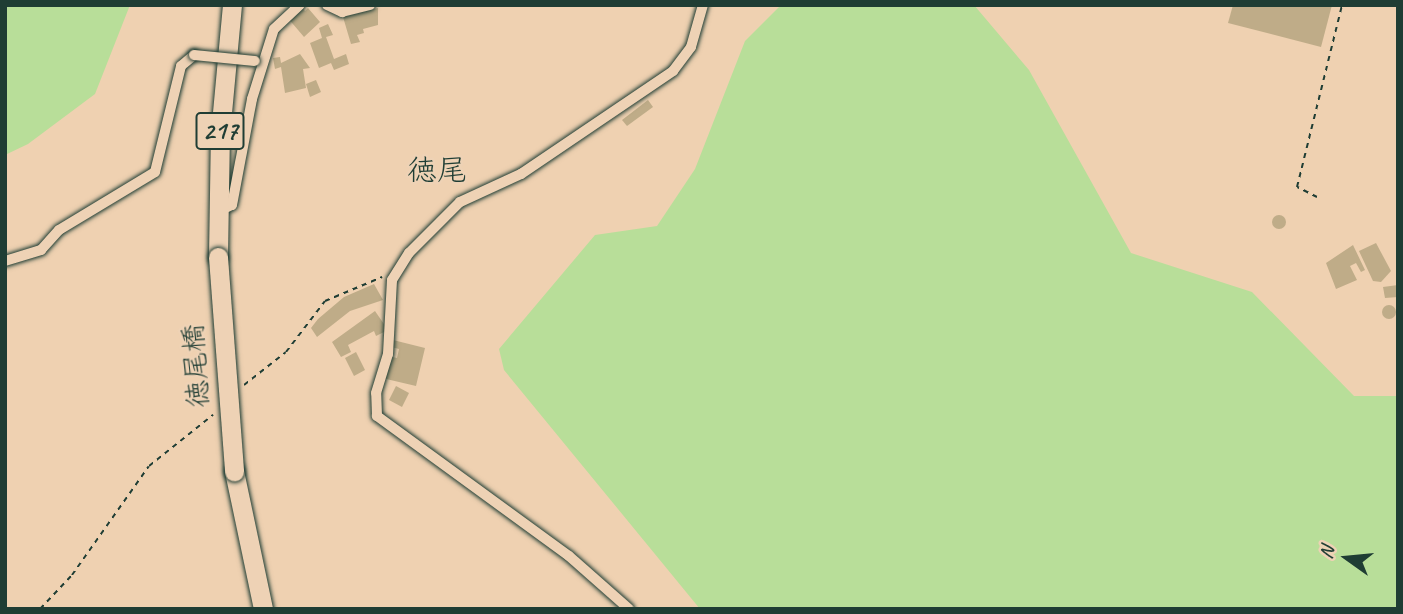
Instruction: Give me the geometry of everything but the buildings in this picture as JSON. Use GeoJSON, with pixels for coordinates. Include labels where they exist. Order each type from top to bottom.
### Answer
{"type":"FeatureCollection","features":[{"type":"Feature","properties":{"kind":"highway","name":"217"},"geometry":{"type":"LineString","coordinates":[[219,211],[220,134],[232,5]]}},
{"type":"Feature","properties":{"kind":"highway","name":"徳尾橋"},"geometry":{"type":"LineString","coordinates":[[219,211],[218,257],[234,471],[263,609]]}},
{"type":"Feature","properties":{"kind":"street"},"geometry":{"type":"LineString","coordinates":[[219,211],[232,205],[260,62],[274,29],[300,5]]}},
{"type":"Feature","properties":{"kind":"street"},"geometry":{"type":"LineString","coordinates":[[327,5],[342,12],[370,5]]}},
{"type":"Feature","properties":{"kind":"street"},"geometry":{"type":"LineString","coordinates":[[629,609],[569,556],[377,416],[376,393],[392,324],[392,280],[409,253],[460,202],[521,174],[673,71],[691,47],[703,5]]}},
{"type":"Feature","properties":{"kind":"street"},"geometry":{"type":"LineString","coordinates":[[5,261],[41,250],[59,230],[155,172],[181,66],[194,55],[260,62]]}},
{"type":"Feature","properties":{"kind":"path"},"geometry":{"type":"LineString","coordinates":[[1317,197],[1297,187],[1342,5]]}},
{"type":"Feature","properties":{"kind":"path"},"geometry":{"type":"LineString","coordinates":[[240,389],[286,352],[325,301],[381,276],[392,280]]}},
{"type":"Feature","properties":{"kind":"path"},"geometry":{"type":"LineString","coordinates":[[40,609],[72,575],[149,466],[214,415]]}},
{"type":"Feature","properties":{"kind":"green space"},"geometry":{"type":"Polygon","coordinates":[[[5,5],[130,5],[95,94],[28,144],[5,155],[5,5]]]}},
{"type":"Feature","properties":{"kind":"green space"},"geometry":{"type":"Polygon","coordinates":[[[781,5],[974,5],[1029,70],[1131,253],[1252,292],[1354,396],[1398,396],[1398,609],[700,609],[504,370],[499,349],[595,235],[657,226],[695,169],[745,41],[781,5]]]}},
{"type":"Feature","properties":{"kind":"district","name":"徳尾"},"geometry":{"type":"Point","coordinates":[437,170]}}]}
